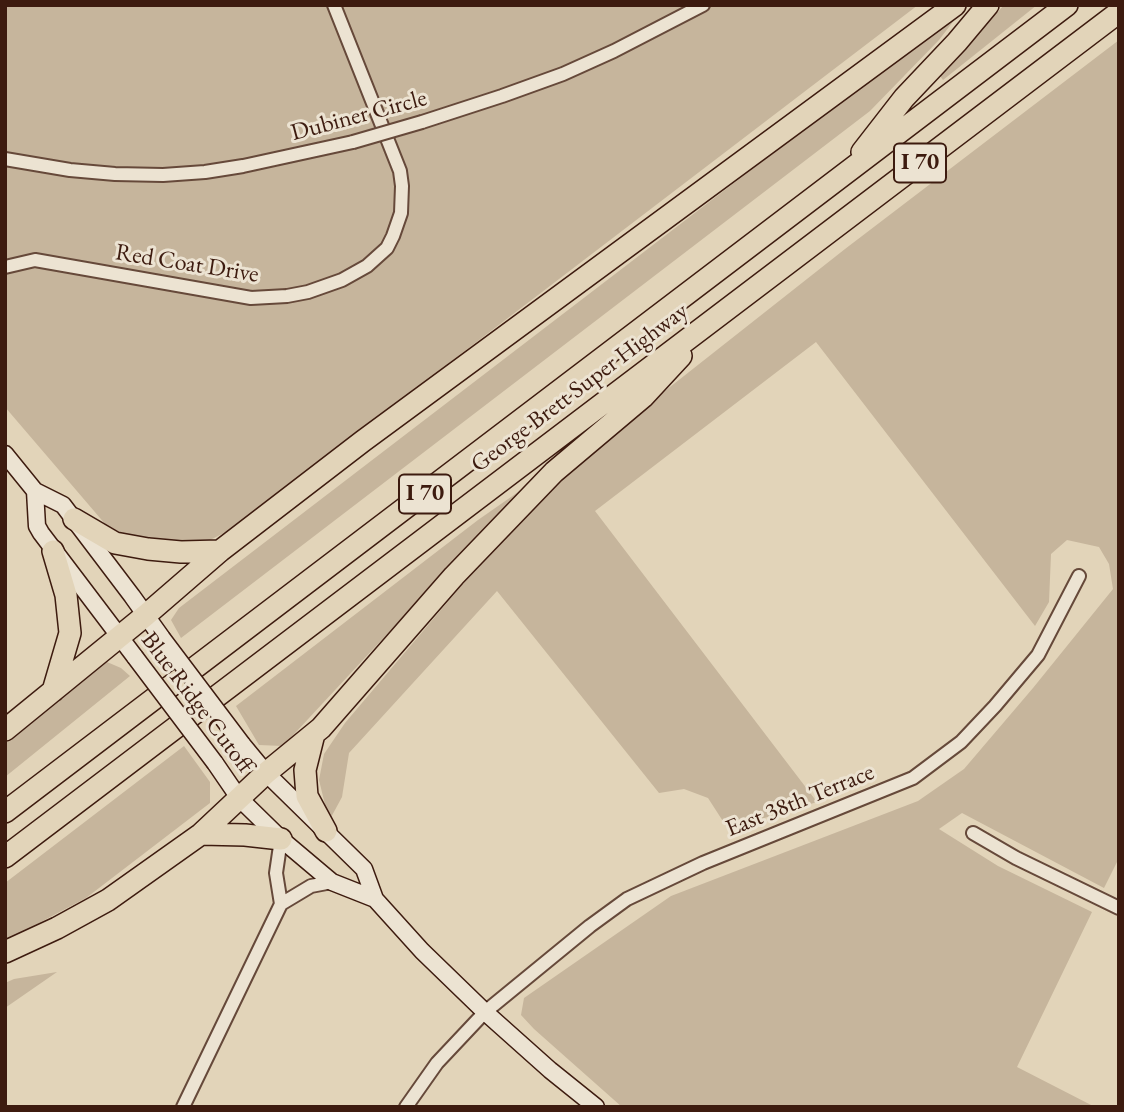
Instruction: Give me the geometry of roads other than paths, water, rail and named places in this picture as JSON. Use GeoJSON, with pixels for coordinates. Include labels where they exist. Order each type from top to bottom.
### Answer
{"type":"FeatureCollection","features":[{"type":"Feature","properties":{"kind":"highway"},"geometry":{"type":"LineString","coordinates":[[5,730],[220,551],[363,441],[955,5]]}},
{"type":"Feature","properties":{"kind":"highway"},"geometry":{"type":"LineString","coordinates":[[844,175],[904,98],[988,5]]}},
{"type":"Feature","properties":{"kind":"highway","name":"George Brett Super Highway"},"geometry":{"type":"LineString","coordinates":[[5,812],[1067,5]]}},
{"type":"Feature","properties":{"kind":"highway","name":"George Brett Super Highway"},"geometry":{"type":"LineString","coordinates":[[5,857],[1119,12]]}},
{"type":"Feature","properties":{"kind":"highway"},"geometry":{"type":"LineString","coordinates":[[5,952],[108,900],[201,834],[314,734],[454,576],[554,472],[643,397],[721,313]]}},
{"type":"Feature","properties":{"kind":"highway"},"geometry":{"type":"LineString","coordinates":[[74,519],[115,543],[148,550],[220,551]]}},
{"type":"Feature","properties":{"kind":"highway"},"geometry":{"type":"LineString","coordinates":[[52,692],[70,633],[66,594],[53,551]]}},
{"type":"Feature","properties":{"kind":"highway"},"geometry":{"type":"LineString","coordinates":[[314,734],[305,770],[307,796],[326,831]]}},
{"type":"Feature","properties":{"kind":"highway"},"geometry":{"type":"LineString","coordinates":[[201,834],[281,839]]}},
{"type":"Feature","properties":{"kind":"main road","name":"Blue Ridge Cutoff"},"geometry":{"type":"LineString","coordinates":[[5,454],[35,491],[63,505],[242,744],[267,773],[364,869],[374,899]]}},
{"type":"Feature","properties":{"kind":"main road","name":"Blue Ridge Cutoff"},"geometry":{"type":"LineString","coordinates":[[35,491],[37,526],[53,551],[120,636],[240,798],[281,839],[332,881],[374,899],[422,951],[485,1012],[596,1107]]}},
{"type":"Feature","properties":{"kind":"street","name":"Red Coat Drive"},"geometry":{"type":"LineString","coordinates":[[5,267],[35,260],[259,298],[308,292],[342,280],[367,266],[387,248],[401,213],[400,171],[334,5]]}},
{"type":"Feature","properties":{"kind":"street","name":"Dubiner Circle"},"geometry":{"type":"LineString","coordinates":[[5,159],[71,170],[163,175],[243,166],[353,142],[422,122],[563,74],[627,45],[703,5]]}},
{"type":"Feature","properties":{"kind":"street","name":"East 38th Terrace"},"geometry":{"type":"LineString","coordinates":[[406,1107],[437,1063],[485,1012],[627,899],[703,863],[913,778],[961,743],[1038,655],[1079,576]]}},
{"type":"Feature","properties":{"kind":"street"},"geometry":{"type":"LineString","coordinates":[[972,833],[1016,858],[1119,908]]}},
{"type":"Feature","properties":{"kind":"street"},"geometry":{"type":"LineString","coordinates":[[281,839],[276,873],[281,904]]}},
{"type":"Feature","properties":{"kind":"street"},"geometry":{"type":"LineString","coordinates":[[183,1107],[281,904],[311,886],[332,881]]}}]}
